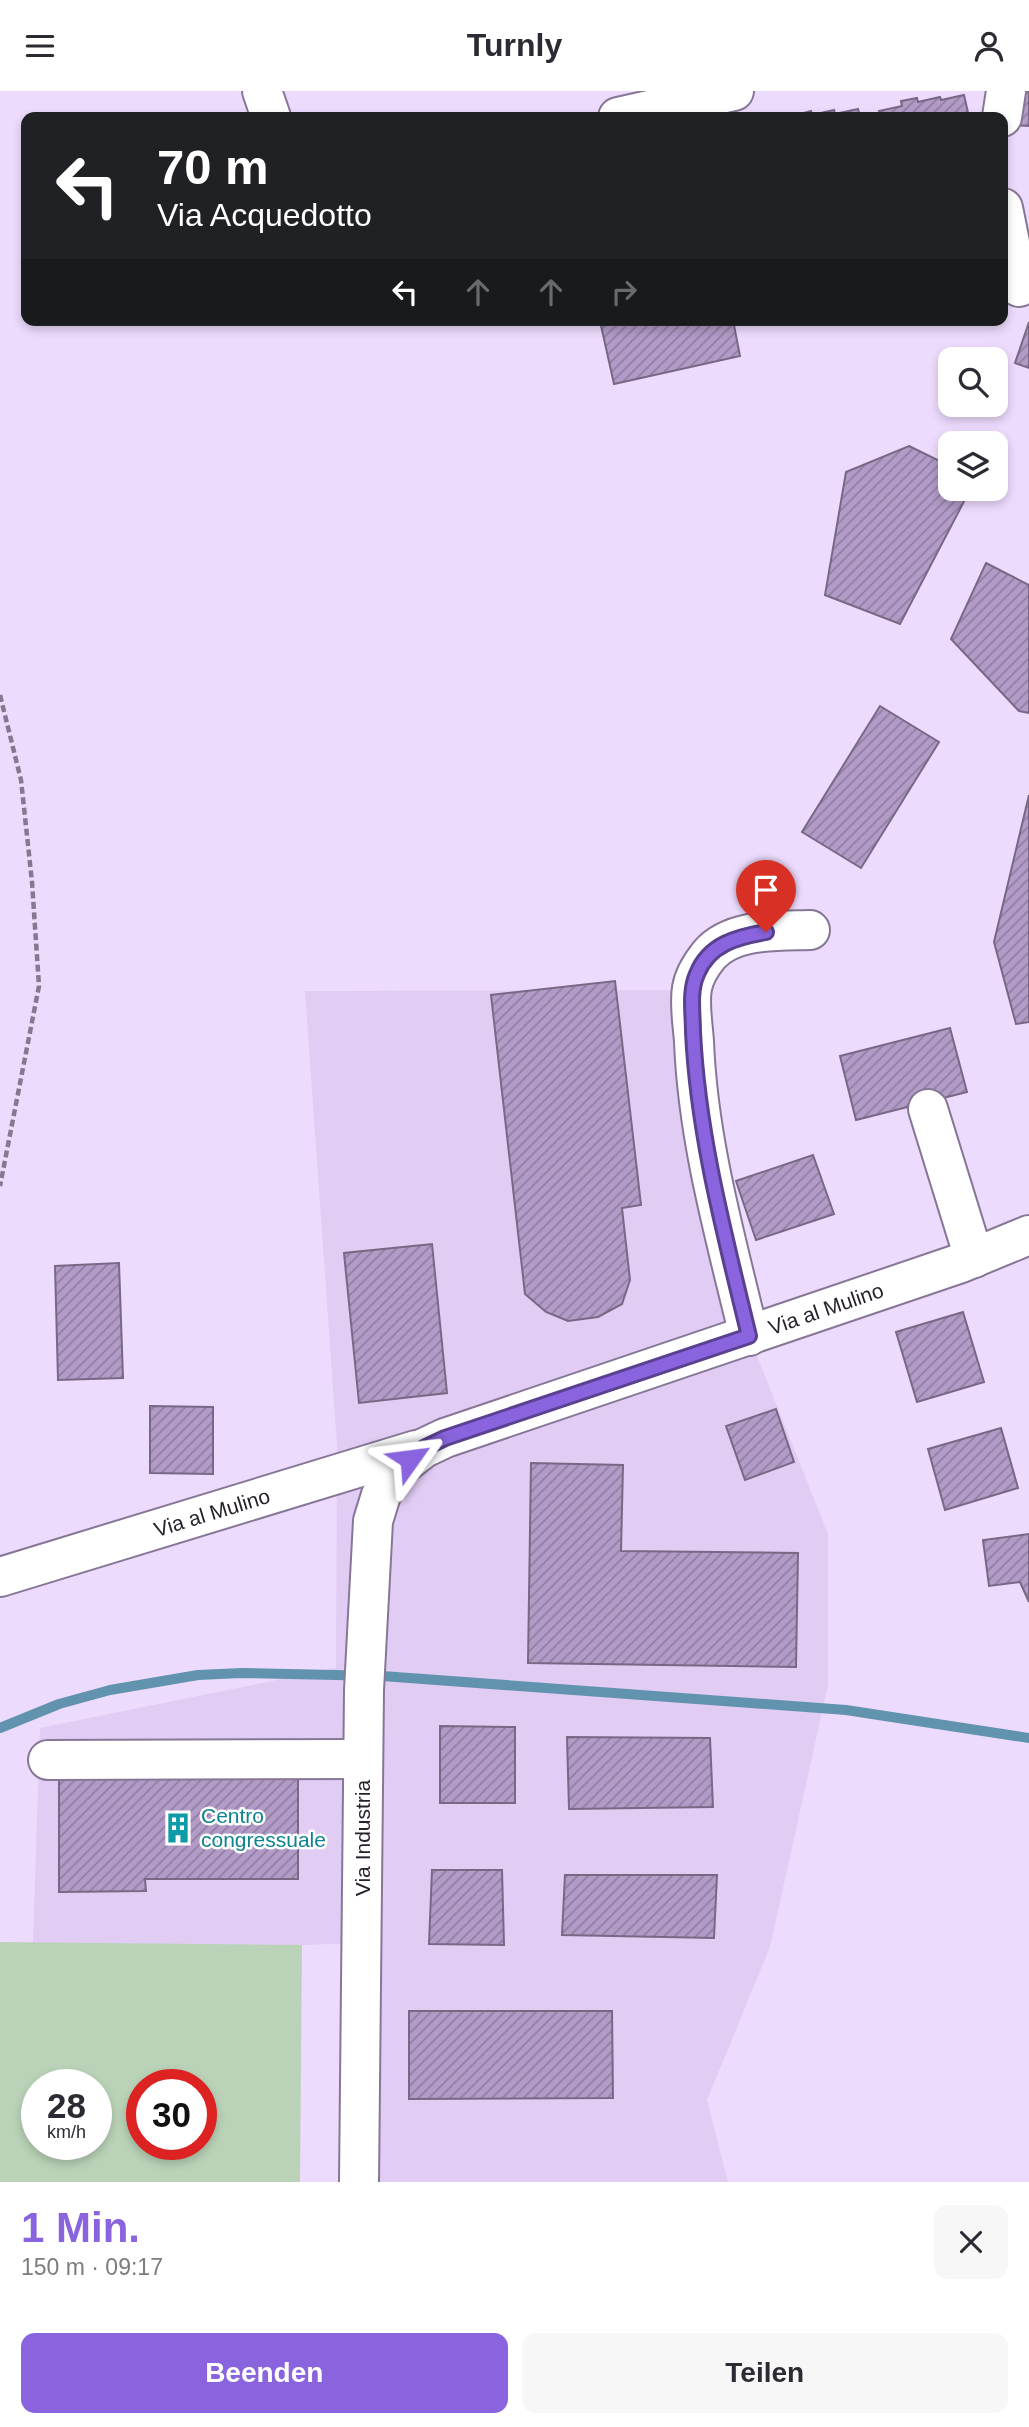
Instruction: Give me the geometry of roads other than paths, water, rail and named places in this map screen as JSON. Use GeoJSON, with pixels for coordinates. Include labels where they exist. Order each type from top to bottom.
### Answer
{"type":"FeatureCollection","features":[{"type":"Feature","properties":{"kind":"street"},"geometry":{"type":"LineString","coordinates":[[262,91],[269,112]]}},
{"type":"Feature","properties":{"kind":"street"},"geometry":{"type":"LineString","coordinates":[[640,112],[734,91]]}},
{"type":"Feature","properties":{"kind":"street"},"geometry":{"type":"LineString","coordinates":[[1003,112],[1006,91]]}},
{"type":"Feature","properties":{"kind":"street"},"geometry":{"type":"LineString","coordinates":[[1008,233],[1019,287]]}},
{"type":"Feature","properties":{"kind":"street"},"geometry":{"type":"LineString","coordinates":[[749,1336],[705,1149],[695,1075],[692,990],[697,972],[710,954],[724,943],[766,932],[810,930]]}},
{"type":"Feature","properties":{"kind":"street"},"geometry":{"type":"LineString","coordinates":[[928,1109],[974,1258]]}},
{"type":"Feature","properties":{"kind":"street","name":"Via al Mulino"},"geometry":{"type":"LineString","coordinates":[[0,1577],[424,1448],[479,1426],[974,1258],[1029,1235]]}},
{"type":"Feature","properties":{"kind":"street","name":"Via al Mulino"},"geometry":{"type":"LineString","coordinates":[[381,1495],[397,1469],[424,1448]]}},
{"type":"Feature","properties":{"kind":"street","name":"Via Industria"},"geometry":{"type":"LineString","coordinates":[[359,2182],[364,1674],[373,1521],[381,1495]]}},
{"type":"Feature","properties":{"kind":"street"},"geometry":{"type":"LineString","coordinates":[[48,1760],[363,1759]]}},
{"type":"Feature","properties":{"kind":"waterway"},"geometry":{"type":"LineString","coordinates":[[0,1728],[59,1704],[110,1690],[198,1675],[242,1673],[382,1676],[846,1710],[1029,1738]]}},
{"type":"Feature","properties":{"kind":"place","name":"Centro congressuale"},"geometry":{"type":"Point","coordinates":[178,1828]}}]}
